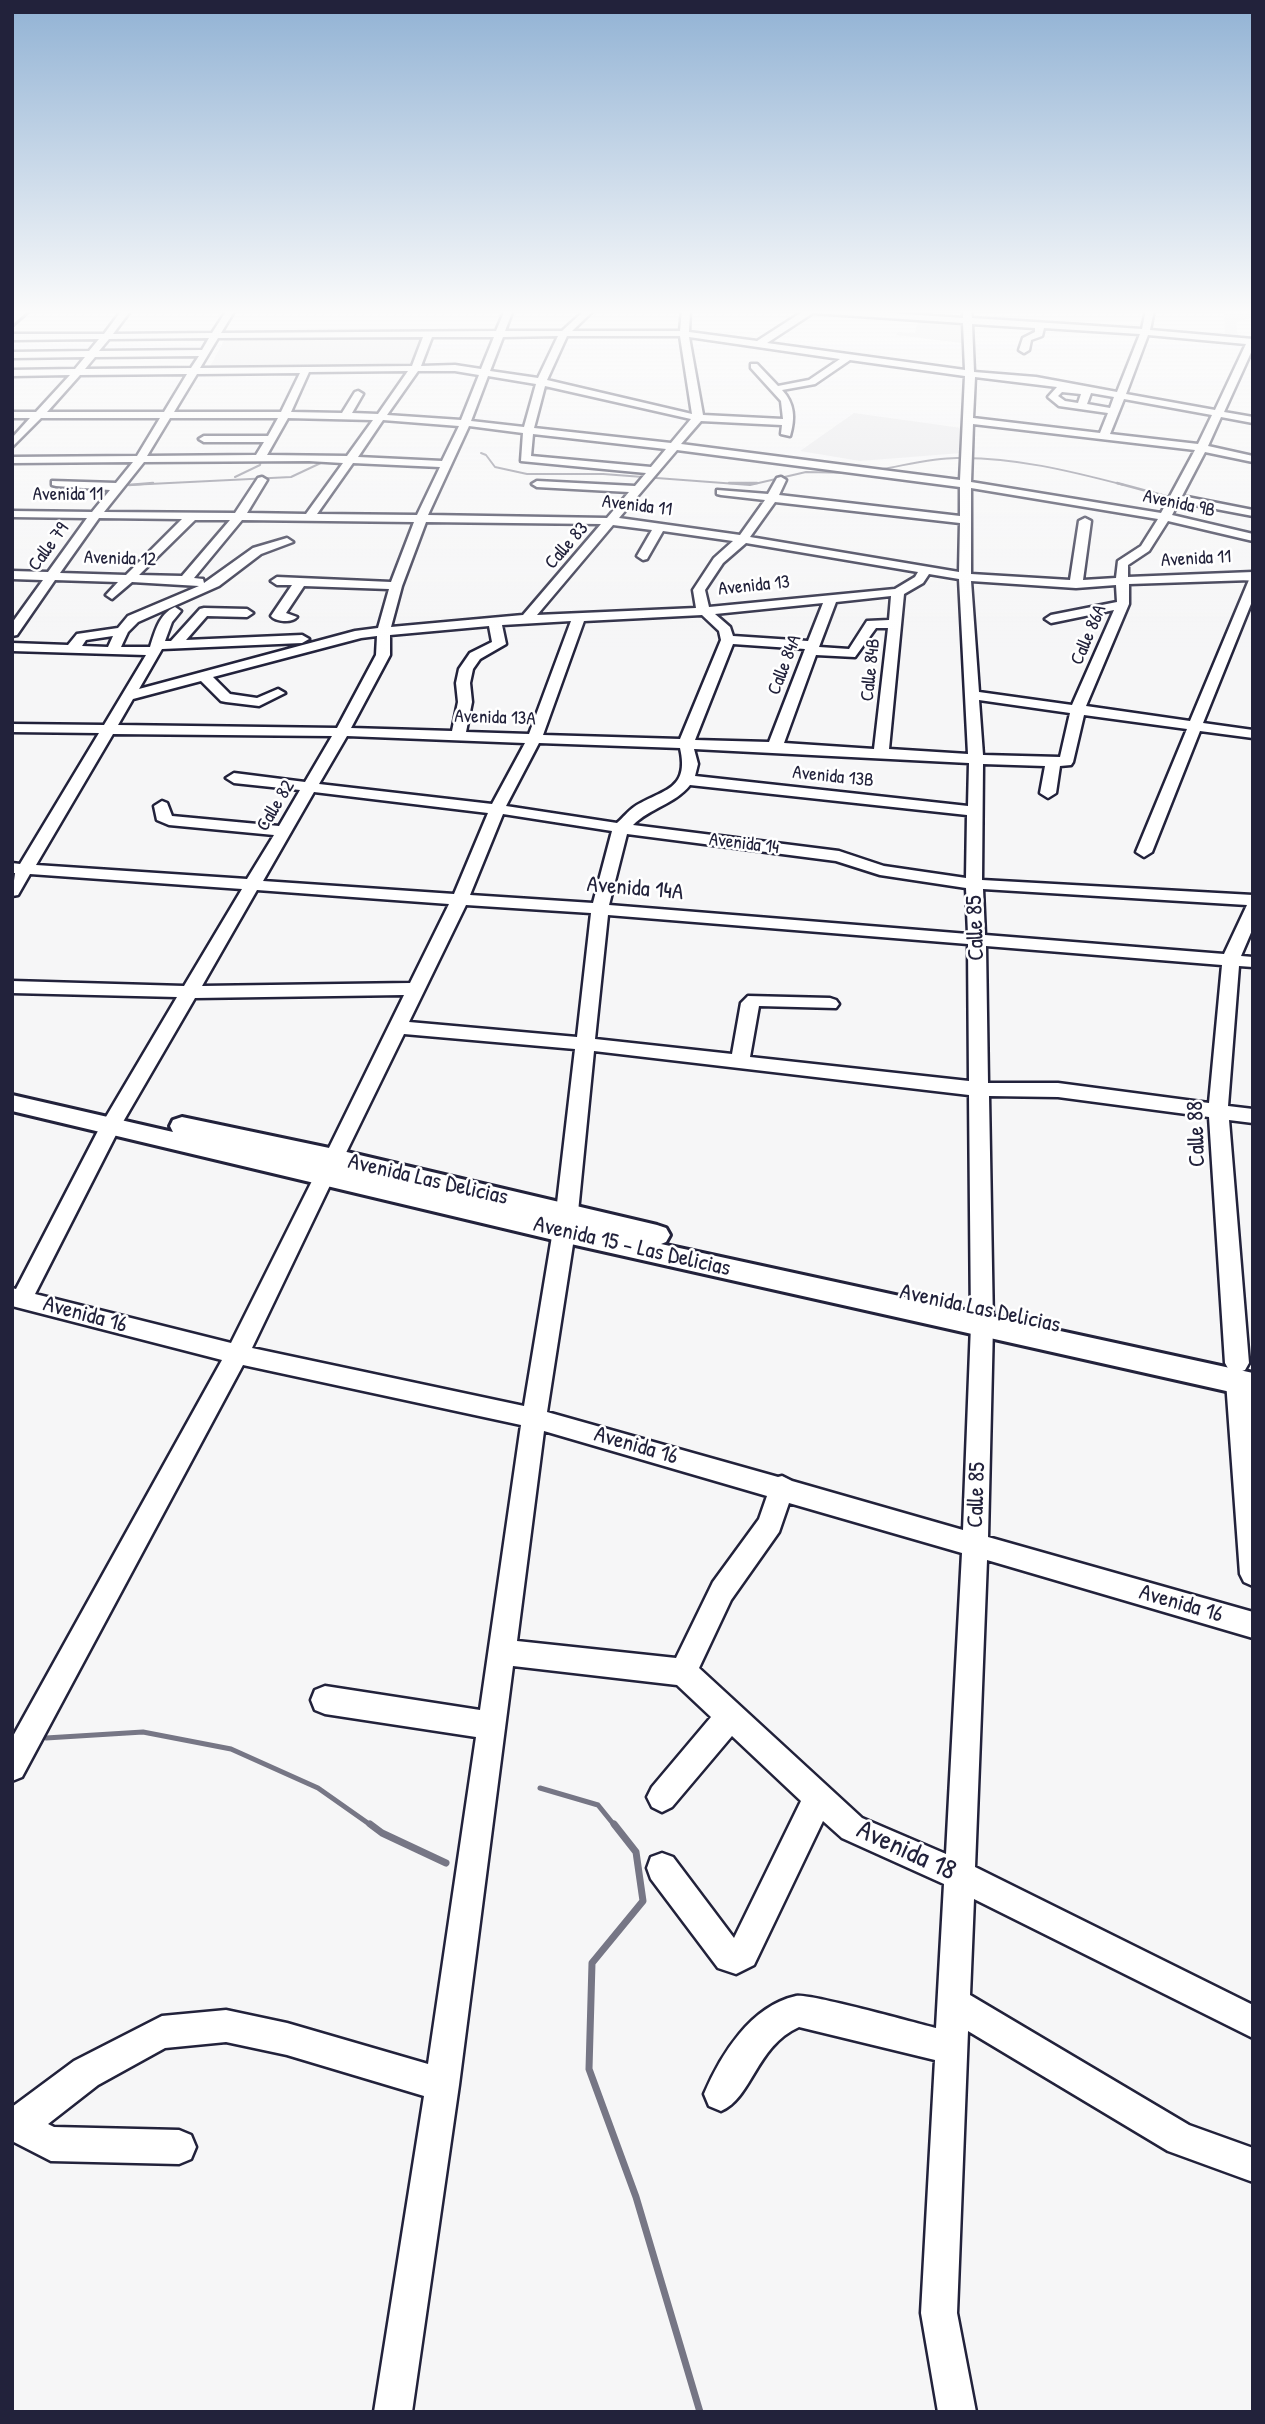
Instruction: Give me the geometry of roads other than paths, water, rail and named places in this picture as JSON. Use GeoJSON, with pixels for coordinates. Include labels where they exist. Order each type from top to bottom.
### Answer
{"type":"FeatureCollection","features":[{"type":"Feature","properties":{"kind":"main road"},"geometry":{"type":"LineString","coordinates":[[12,1087],[115,1120]]}},
{"type":"Feature","properties":{"kind":"main road","name":"Avenida 15 - Las Delicias"},"geometry":{"type":"LineString","coordinates":[[12,1102],[115,1120],[329,1167],[982,1317],[1245,1374]]}},
{"type":"Feature","properties":{"kind":"street"},"geometry":{"type":"LineString","coordinates":[[12,444],[31,423]]}},
{"type":"Feature","properties":{"kind":"street","name":"Calle 79"},"geometry":{"type":"LineString","coordinates":[[12,632],[96,514],[141,459],[164,423]]}},
{"type":"Feature","properties":{"kind":"street"},"geometry":{"type":"LineString","coordinates":[[260,458],[280,423]]}},
{"type":"Feature","properties":{"kind":"street"},"geometry":{"type":"LineString","coordinates":[[311,515],[375,423]]}},
{"type":"Feature","properties":{"kind":"street","name":"Calle 82"},"geometry":{"type":"LineString","coordinates":[[17,1298],[115,1120],[342,732],[383,655],[384,630],[396,586],[422,517],[465,423]]}},
{"type":"Feature","properties":{"kind":"street","name":"Avenida 9B"},"geometry":{"type":"LineString","coordinates":[[466,423],[673,446],[966,484],[1165,517],[1253,538]]}},
{"type":"Feature","properties":{"kind":"street"},"geometry":{"type":"LineString","coordinates":[[531,423],[526,460],[646,478]]}},
{"type":"Feature","properties":{"kind":"street","name":"Calle 83"},"geometry":{"type":"LineString","coordinates":[[527,620],[693,423]]}},
{"type":"Feature","properties":{"kind":"street"},"geometry":{"type":"LineString","coordinates":[[743,423],[786,428],[787,423]]}},
{"type":"Feature","properties":{"kind":"street","name":"Calle 85"},"geometry":{"type":"LineString","coordinates":[[957,2412],[939,2313],[975,1546],[982,1317],[978,942],[974,884],[976,759],[965,578],[968,423]]}},
{"type":"Feature","properties":{"kind":"street"},"geometry":{"type":"LineString","coordinates":[[995,423],[1202,448],[1253,459]]}},
{"type":"Feature","properties":{"kind":"street"},"geometry":{"type":"LineString","coordinates":[[1104,436],[1109,423]]}},
{"type":"Feature","properties":{"kind":"street","name":"Calle 86A"},"geometry":{"type":"LineString","coordinates":[[1053,762],[1067,760],[1078,709],[1123,604],[1122,564],[1145,548],[1165,517],[1214,423]]}},
{"type":"Feature","properties":{"kind":"street"},"geometry":{"type":"LineString","coordinates":[[204,439],[271,439]]}},
{"type":"Feature","properties":{"kind":"street"},"geometry":{"type":"LineString","coordinates":[[12,460],[260,458],[445,464]]}},
{"type":"Feature","properties":{"kind":"street"},"geometry":{"type":"LineString","coordinates":[[537,484],[646,478]]}},
{"type":"Feature","properties":{"kind":"street"},"geometry":{"type":"LineString","coordinates":[[185,580],[240,515],[262,480]]}},
{"type":"Feature","properties":{"kind":"street"},"geometry":{"type":"LineString","coordinates":[[56,483],[120,486]]}},
{"type":"Feature","properties":{"kind":"street"},"geometry":{"type":"LineString","coordinates":[[393,2412],[564,1222],[600,909],[621,828],[638,811],[676,793],[686,780],[691,764],[686,744],[693,721],[728,640],[725,630],[703,610],[699,590],[706,575],[718,561],[743,540],[776,489]]}},
{"type":"Feature","properties":{"kind":"street"},"geometry":{"type":"LineString","coordinates":[[721,492],[776,489],[966,520]]}},
{"type":"Feature","properties":{"kind":"street"},"geometry":{"type":"LineString","coordinates":[[1174,498],[1253,513]]}},
{"type":"Feature","properties":{"kind":"street","name":"Avenida 11"},"geometry":{"type":"LineString","coordinates":[[12,514],[311,515],[612,521],[743,540],[965,578],[1076,584],[1180,577],[1253,576]]}},
{"type":"Feature","properties":{"kind":"street"},"geometry":{"type":"LineString","coordinates":[[111,595],[193,515]]}},
{"type":"Feature","properties":{"kind":"street"},"geometry":{"type":"LineString","coordinates":[[1076,584],[1085,521]]}},
{"type":"Feature","properties":{"kind":"street"},"geometry":{"type":"LineString","coordinates":[[643,556],[659,528]]}},
{"type":"Feature","properties":{"kind":"street"},"geometry":{"type":"LineString","coordinates":[[113,651],[122,631],[133,619],[215,583],[257,551],[287,542]]}},
{"type":"Feature","properties":{"kind":"street"},"geometry":{"type":"LineString","coordinates":[[898,592],[919,580],[925,571]]}},
{"type":"Feature","properties":{"kind":"street","name":"Avenida 12"},"geometry":{"type":"LineString","coordinates":[[12,575],[215,583]]}},
{"type":"Feature","properties":{"kind":"street"},"geometry":{"type":"LineString","coordinates":[[276,581],[396,586]]}},
{"type":"Feature","properties":{"kind":"street"},"geometry":{"type":"LineString","coordinates":[[291,617],[277,615],[301,582]]}},
{"type":"Feature","properties":{"kind":"street"},"geometry":{"type":"LineString","coordinates":[[1144,852],[1253,583]]}},
{"type":"Feature","properties":{"kind":"street","name":"Avenida 13"},"geometry":{"type":"LineString","coordinates":[[360,634],[495,622],[678,614],[898,592]]}},
{"type":"Feature","properties":{"kind":"street","name":"Calle 84B"},"geometry":{"type":"LineString","coordinates":[[881,752],[898,592]]}},
{"type":"Feature","properties":{"kind":"street","name":"Calle 84A"},"geometry":{"type":"LineString","coordinates":[[775,747],[831,598]]}},
{"type":"Feature","properties":{"kind":"street"},"geometry":{"type":"LineString","coordinates":[[1051,619],[1123,604]]}},
{"type":"Feature","properties":{"kind":"street"},"geometry":{"type":"LineString","coordinates":[[12,891],[19,869],[108,730],[156,648],[166,621],[175,611]]}},
{"type":"Feature","properties":{"kind":"street"},"geometry":{"type":"LineString","coordinates":[[175,645],[204,612],[247,612]]}},
{"type":"Feature","properties":{"kind":"street"},"geometry":{"type":"LineString","coordinates":[[12,1768],[237,1354],[460,899],[497,809],[535,738],[579,618]]}},
{"type":"Feature","properties":{"kind":"street"},"geometry":{"type":"LineString","coordinates":[[458,736],[465,702],[463,683],[466,668],[475,656],[499,644],[495,622]]}},
{"type":"Feature","properties":{"kind":"street"},"geometry":{"type":"LineString","coordinates":[[728,640],[850,654],[873,624],[895,624]]}},
{"type":"Feature","properties":{"kind":"street"},"geometry":{"type":"LineString","coordinates":[[72,649],[82,637],[122,631]]}},
{"type":"Feature","properties":{"kind":"street"},"geometry":{"type":"LineString","coordinates":[[128,696],[360,634]]}},
{"type":"Feature","properties":{"kind":"street"},"geometry":{"type":"LineString","coordinates":[[12,647],[113,651],[360,634]]}},
{"type":"Feature","properties":{"kind":"street"},"geometry":{"type":"LineString","coordinates":[[204,676],[226,698],[259,702],[278,693]]}},
{"type":"Feature","properties":{"kind":"street"},"geometry":{"type":"LineString","coordinates":[[973,695],[1253,734]]}},
{"type":"Feature","properties":{"kind":"street","name":"Avenida 13A"},"geometry":{"type":"LineString","coordinates":[[12,728],[342,732],[535,738],[881,752],[976,759]]}},
{"type":"Feature","properties":{"kind":"street"},"geometry":{"type":"LineString","coordinates":[[976,759],[1053,762],[1048,793]]}},
{"type":"Feature","properties":{"kind":"street","name":"Avenida 14"},"geometry":{"type":"LineString","coordinates":[[234,778],[497,809],[839,856],[880,870],[915,877],[974,884],[1253,900]]}},
{"type":"Feature","properties":{"kind":"street","name":"Avenida 13B"},"geometry":{"type":"LineString","coordinates":[[686,780],[975,811]]}},
{"type":"Feature","properties":{"kind":"street"},"geometry":{"type":"LineString","coordinates":[[162,806],[162,817],[169,820],[283,831]]}},
{"type":"Feature","properties":{"kind":"street","name":"Avenida 14A"},"geometry":{"type":"LineString","coordinates":[[19,869],[600,909],[978,942],[1253,962]]}},
{"type":"Feature","properties":{"kind":"street","name":"Calle 88"},"geometry":{"type":"LineString","coordinates":[[1253,908],[1231,959],[1218,1110],[1245,1374],[1253,1574]]}},
{"type":"Feature","properties":{"kind":"street"},"geometry":{"type":"LineString","coordinates":[[12,987],[188,992],[416,989]]}},
{"type":"Feature","properties":{"kind":"street"},"geometry":{"type":"LineString","coordinates":[[740,1062],[750,1003],[754,1000],[830,1004]]}},
{"type":"Feature","properties":{"kind":"street"},"geometry":{"type":"LineString","coordinates":[[398,1027],[585,1044],[978,1089],[1058,1090],[1253,1116]]}},
{"type":"Feature","properties":{"kind":"street","name":"Avenida 16"},"geometry":{"type":"LineString","coordinates":[[17,1298],[237,1354],[534,1418],[782,1487],[975,1546],[1253,1625]]}},
{"type":"Feature","properties":{"kind":"street"},"geometry":{"type":"LineString","coordinates":[[502,1652],[683,1672],[722,1591],[770,1524],[782,1487]]}},
{"type":"Feature","properties":{"kind":"street","name":"Avenida 18"},"geometry":{"type":"LineString","coordinates":[[683,1672],[852,1828],[960,1876],[1253,2022]]}},
{"type":"Feature","properties":{"kind":"street"},"geometry":{"type":"LineString","coordinates":[[325,1700],[492,1726]]}},
{"type":"Feature","properties":{"kind":"street"},"geometry":{"type":"LineString","coordinates":[[662,1797],[730,1716]]}},
{"type":"Feature","properties":{"kind":"street"},"geometry":{"type":"LineString","coordinates":[[662,1868],[729,1957],[736,1958],[743,1954],[820,1798]]}},
{"type":"Feature","properties":{"kind":"street"},"geometry":{"type":"LineString","coordinates":[[954,2004],[1180,2138],[1253,2165]]}},
{"type":"Feature","properties":{"kind":"street"},"geometry":{"type":"LineString","coordinates":[[721,2094],[752,2044],[771,2023],[798,2011],[952,2048]]}},
{"type":"Feature","properties":{"kind":"street"},"geometry":{"type":"LineString","coordinates":[[179,2147],[51,2144],[15,2125],[86,2073],[162,2032],[200,2028],[226,2026],[287,2039],[442,2085]]}},
{"type":"Feature","properties":{"kind":"waterway"},"geometry":{"type":"LineString","coordinates":[[481,453],[486,455],[495,467],[527,474],[603,474],[750,485],[806,472],[855,473]]}},
{"type":"Feature","properties":{"kind":"waterway"},"geometry":{"type":"LineString","coordinates":[[876,470],[937,459],[978,458],[1042,466],[1124,485]]}},
{"type":"Feature","properties":{"kind":"waterway"},"geometry":{"type":"LineString","coordinates":[[235,477],[260,465],[261,461]]}},
{"type":"Feature","properties":{"kind":"waterway"},"geometry":{"type":"LineString","coordinates":[[153,483],[129,485],[291,477],[325,461]]}},
{"type":"Feature","properties":{"kind":"waterway"},"geometry":{"type":"LineString","coordinates":[[729,483],[757,483]]}},
{"type":"Feature","properties":{"kind":"waterway"},"geometry":{"type":"LineString","coordinates":[[1117,483],[1173,498]]}},
{"type":"Feature","properties":{"kind":"waterway"},"geometry":{"type":"LineString","coordinates":[[46,1738],[143,1732],[231,1749],[318,1788],[372,1826]]}},
{"type":"Feature","properties":{"kind":"waterway"},"geometry":{"type":"LineString","coordinates":[[540,1788],[598,1805],[615,1826]]}},
{"type":"Feature","properties":{"kind":"waterway"},"geometry":{"type":"LineString","coordinates":[[370,1824],[382,1833],[446,1863]]}},
{"type":"Feature","properties":{"kind":"waterway"},"geometry":{"type":"LineString","coordinates":[[614,1824],[636,1852],[643,1901],[592,1963],[589,2069],[636,2197],[700,2412]]}}]}
